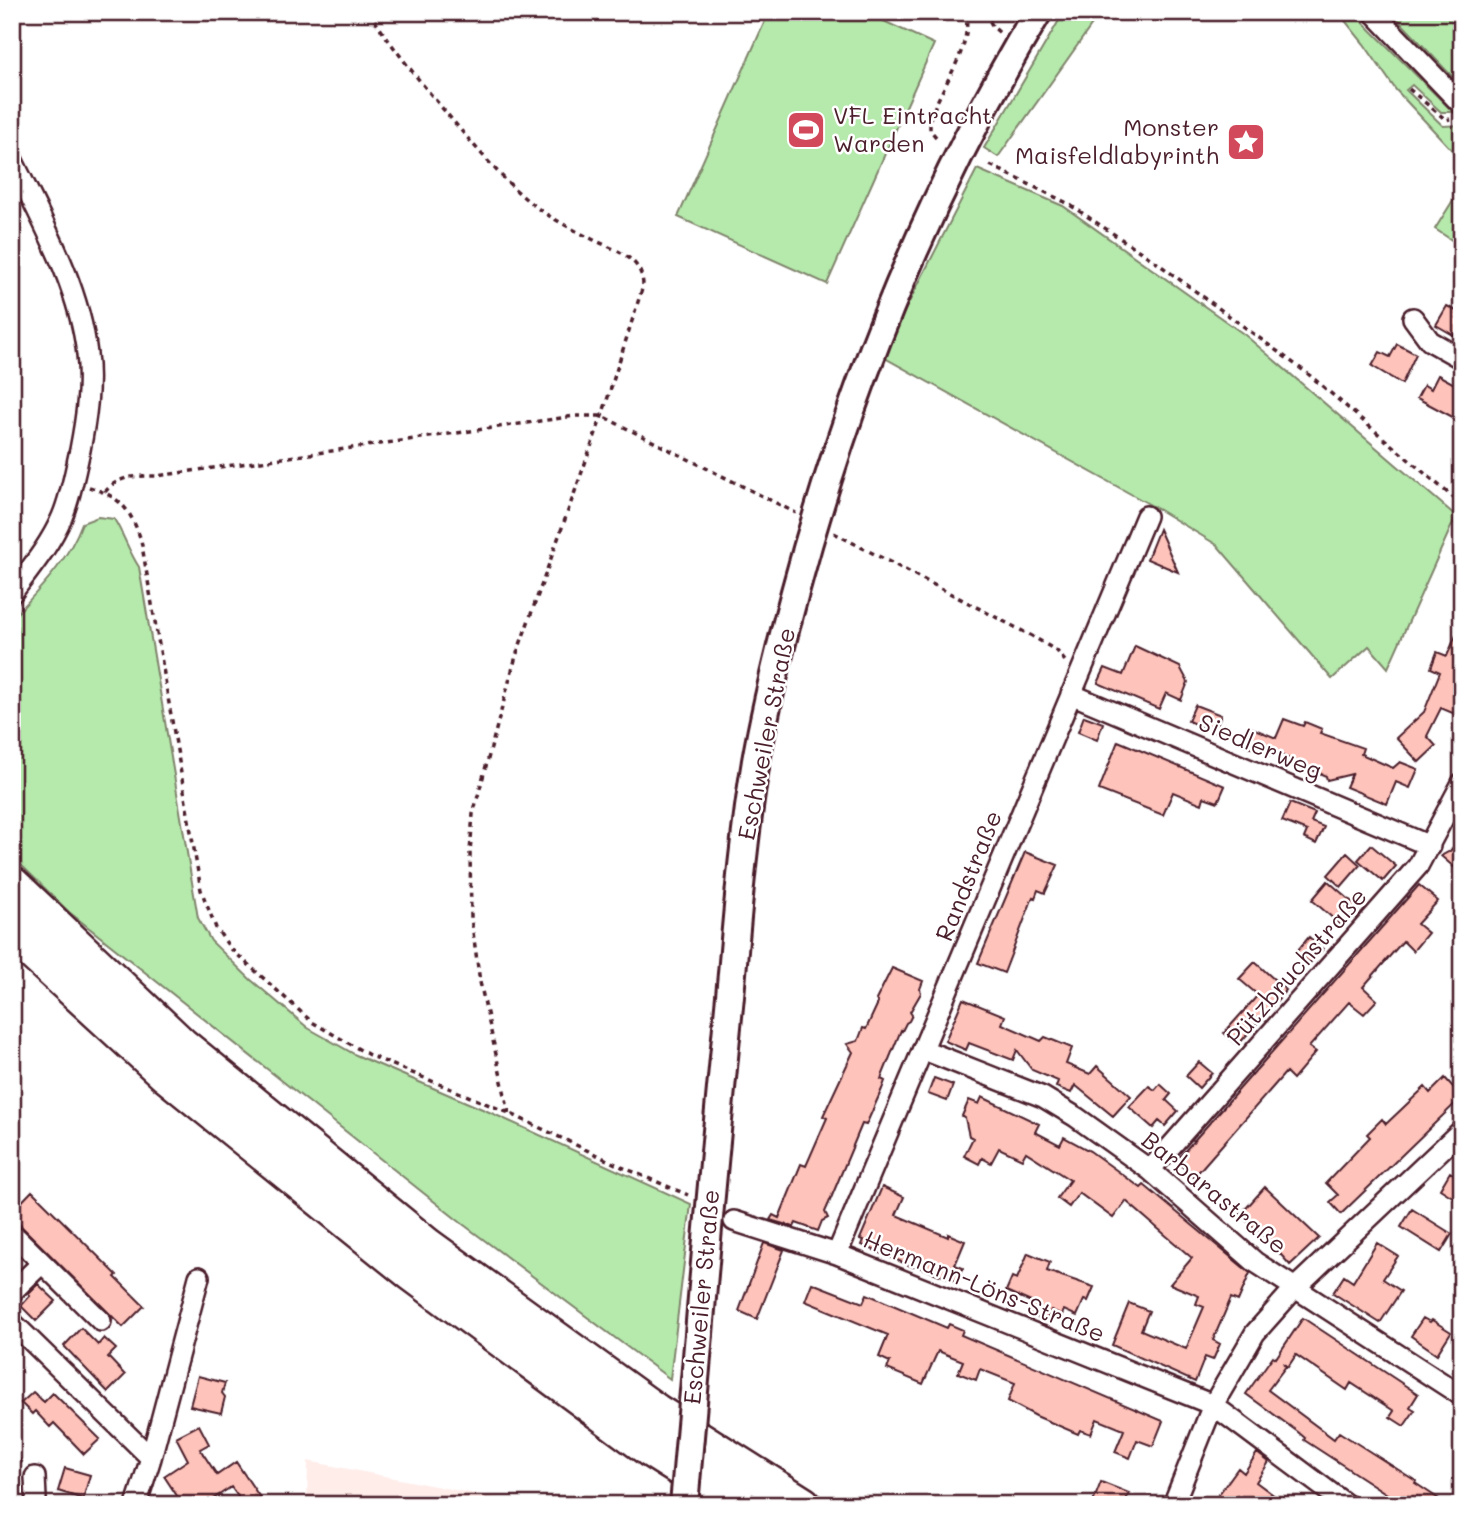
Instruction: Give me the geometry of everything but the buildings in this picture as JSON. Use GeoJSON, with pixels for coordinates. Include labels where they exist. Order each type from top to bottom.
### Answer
{"type":"FeatureCollection","features":[{"type":"Feature","properties":{"kind":"highway"},"geometry":{"type":"LineString","coordinates":[[12,885],[181,1045],[427,1246],[656,1412],[803,1505]]}},
{"type":"Feature","properties":{"kind":"highway"},"geometry":{"type":"LineString","coordinates":[[12,933],[167,1075],[412,1273],[650,1448],[739,1505]]}},
{"type":"Feature","properties":{"kind":"street","name":"Eschweiler Straße"},"geometry":{"type":"LineString","coordinates":[[684,1505],[741,877],[756,762],[772,680],[814,523],[853,401],[891,304],[953,168],[1017,46],[1038,12]]}},
{"type":"Feature","properties":{"kind":"street"},"geometry":{"type":"LineString","coordinates":[[1373,12],[1460,112]]}},
{"type":"Feature","properties":{"kind":"street"},"geometry":{"type":"LineString","coordinates":[[12,159],[58,255],[73,294],[87,356],[86,419],[73,484],[62,518],[41,554],[12,593]]}},
{"type":"Feature","properties":{"kind":"street"},"geometry":{"type":"LineString","coordinates":[[1413,318],[1430,341],[1462,359]]}},
{"type":"Feature","properties":{"kind":"street","name":"Randstraße"},"geometry":{"type":"LineString","coordinates":[[837,1254],[1146,516]]}},
{"type":"Feature","properties":{"kind":"street","name":"Siedlerweg"},"geometry":{"type":"LineString","coordinates":[[1073,687],[1430,846]]}},
{"type":"Feature","properties":{"kind":"street","name":"Pützbruchstraße"},"geometry":{"type":"LineString","coordinates":[[1150,1170],[1418,866],[1460,792]]}},
{"type":"Feature","properties":{"kind":"street","name":"Barbarastraße"},"geometry":{"type":"LineString","coordinates":[[924,1050],[1044,1097],[1076,1117],[1150,1170],[1255,1262],[1462,1396]]}},
{"type":"Feature","properties":{"kind":"street"},"geometry":{"type":"LineString","coordinates":[[1173,1505],[1213,1405],[1255,1332],[1296,1287],[1462,1130]]}},
{"type":"Feature","properties":{"kind":"street","name":"Hermann-Löns-Straße"},"geometry":{"type":"LineString","coordinates":[[734,1221],[837,1254],[1213,1405],[1347,1505]]}},
{"type":"Feature","properties":{"kind":"street"},"geometry":{"type":"LineString","coordinates":[[17,1238],[102,1321]]}},
{"type":"Feature","properties":{"kind":"street"},"geometry":{"type":"LineString","coordinates":[[12,1292],[42,1263]]}},
{"type":"Feature","properties":{"kind":"street"},"geometry":{"type":"LineString","coordinates":[[136,1505],[199,1277]]}},
{"type":"Feature","properties":{"kind":"street"},"geometry":{"type":"LineString","coordinates":[[12,1322],[151,1458]]}},
{"type":"Feature","properties":{"kind":"street"},"geometry":{"type":"LineString","coordinates":[[34,1505],[35,1477]]}},
{"type":"Feature","properties":{"kind":"path"},"geometry":{"type":"LineString","coordinates":[[369,12],[408,69],[511,186],[552,218],[626,256],[636,263],[643,274],[643,286],[602,416],[516,656],[473,814],[470,852],[471,918],[480,982],[509,1112]]}},
{"type":"Feature","properties":{"kind":"path"},"geometry":{"type":"LineString","coordinates":[[936,137],[930,130],[930,118],[963,49],[968,25],[966,12]]}},
{"type":"Feature","properties":{"kind":"path"},"geometry":{"type":"LineString","coordinates":[[985,12],[993,27],[1017,46]]}},
{"type":"Feature","properties":{"kind":"path"},"geometry":{"type":"LineString","coordinates":[[1409,89],[1446,120],[1460,112]]}},
{"type":"Feature","properties":{"kind":"path"},"geometry":{"type":"LineString","coordinates":[[990,165],[1067,203],[1153,260],[1307,373],[1462,505]]}},
{"type":"Feature","properties":{"kind":"path"},"geometry":{"type":"LineString","coordinates":[[106,492],[115,481],[136,476],[171,474],[575,416],[602,416],[1032,635],[1057,651],[1068,664],[1073,687]]}},
{"type":"Feature","properties":{"kind":"path"},"geometry":{"type":"LineString","coordinates":[[73,484],[106,492],[120,502],[132,516],[141,540],[201,890],[216,928],[230,948],[312,1022],[369,1055],[509,1112],[622,1167],[710,1201]]}},
{"type":"Feature","properties":{"kind":"shaded area"},"geometry":{"type":"Polygon","coordinates":[[[308,1461],[506,1500],[512,1505],[307,1505],[308,1461]]]}},
{"type":"Feature","properties":{"kind":"green space","name":"VFL Eintracht Warden"},"geometry":{"type":"Polygon","coordinates":[[[769,12],[864,12],[934,44],[827,284],[678,217],[769,12]]]}},
{"type":"Feature","properties":{"kind":"green space"},"geometry":{"type":"Polygon","coordinates":[[[1064,12],[1101,12],[998,157],[984,148],[1064,12]]]}},
{"type":"Feature","properties":{"kind":"green space"},"geometry":{"type":"Polygon","coordinates":[[[1338,12],[1353,12],[1453,112],[1441,112],[1412,85],[1406,90],[1443,126],[1462,125],[1462,161],[1396,90],[1338,12]]]}},
{"type":"Feature","properties":{"kind":"green space"},"geometry":{"type":"Polygon","coordinates":[[[1391,12],[1462,12],[1462,87],[1391,12]]]}},
{"type":"Feature","properties":{"kind":"green space"},"geometry":{"type":"Polygon","coordinates":[[[977,169],[1063,206],[1245,335],[1456,516],[1388,668],[1369,646],[1332,679],[1217,545],[1156,508],[885,358],[903,314],[977,169]]]}},
{"type":"Feature","properties":{"kind":"green space"},"geometry":{"type":"Polygon","coordinates":[[[1462,186],[1462,247],[1435,229],[1462,186]]]}},
{"type":"Feature","properties":{"kind":"green space"},"geometry":{"type":"Polygon","coordinates":[[[98,517],[114,519],[139,567],[198,918],[211,941],[250,979],[308,1028],[356,1055],[691,1204],[670,1379],[460,1222],[69,912],[12,856],[12,619],[61,563],[82,523],[98,517]]]}},
{"type":"Feature","properties":{"kind":"place","name":"VFL Eintracht Warden"},"geometry":{"type":"Point","coordinates":[806,130]}},
{"type":"Feature","properties":{"kind":"place","name":"Monster Maisfeldlabyrinth"},"geometry":{"type":"Point","coordinates":[1246,142]}}]}
